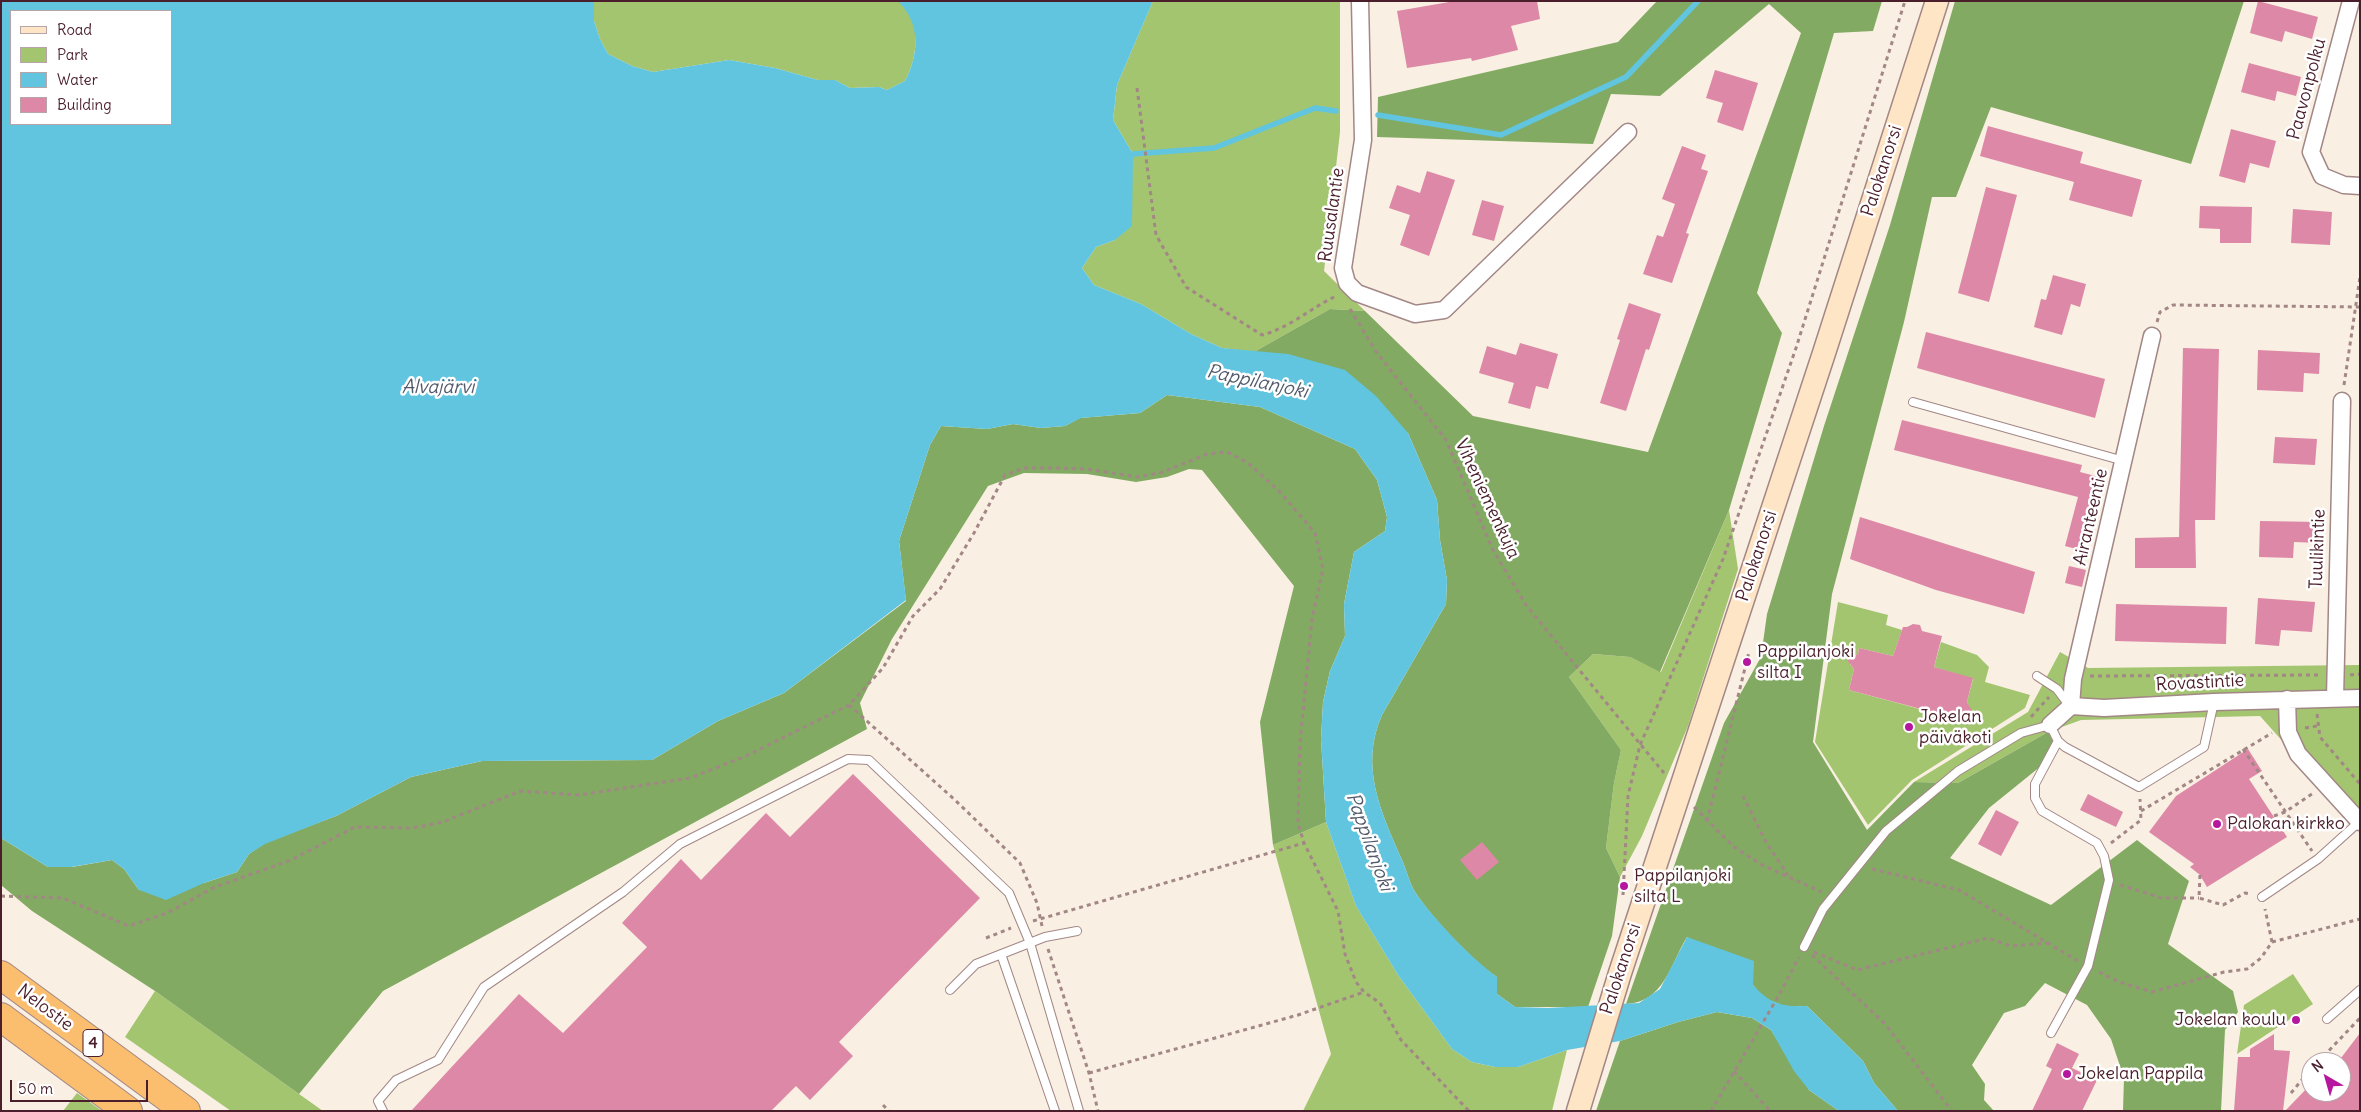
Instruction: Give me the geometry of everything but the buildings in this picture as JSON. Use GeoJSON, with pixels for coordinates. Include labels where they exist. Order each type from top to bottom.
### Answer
{"type":"FeatureCollection","features":[{"type":"Feature","properties":{"kind":"highway","name":"Nelostie"},"geometry":{"type":"LineString","coordinates":[[1,975],[186,1111]]}},
{"type":"Feature","properties":{"kind":"highway","name":"Nelostie"},"geometry":{"type":"LineString","coordinates":[[1,1017],[128,1111]]}},
{"type":"Feature","properties":{"kind":"main road","name":"Palokanorsi"},"geometry":{"type":"LineString","coordinates":[[1578,1111],[1620,973],[1824,353],[1936,1]]}},
{"type":"Feature","properties":{"kind":"street","name":"Ruusalantie"},"geometry":{"type":"LineString","coordinates":[[1360,1],[1363,140],[1343,268],[1346,283],[1357,293],[1415,314],[1444,310],[1628,132]]}},
{"type":"Feature","properties":{"kind":"street","name":"Paavonpolku"},"geometry":{"type":"LineString","coordinates":[[2351,1],[2311,152],[2322,176],[2344,185],[2360,186]]}},
{"type":"Feature","properties":{"kind":"street","name":"Airanteentie"},"geometry":{"type":"LineString","coordinates":[[2070,706],[2073,679],[2152,336]]}},
{"type":"Feature","properties":{"kind":"street","name":"Tuulikintie"},"geometry":{"type":"LineString","coordinates":[[2335,698],[2334,674],[2342,401]]}},
{"type":"Feature","properties":{"kind":"street","name":"Rovastintie"},"geometry":{"type":"LineString","coordinates":[[2070,706],[2104,708],[2287,699],[2360,698]]}},
{"type":"Feature","properties":{"kind":"street"},"geometry":{"type":"LineString","coordinates":[[2287,699],[2288,732],[2298,754],[2360,822]]}},
{"type":"Feature","properties":{"kind":"street"},"geometry":{"type":"LineString","coordinates":[[2050,725],[2070,706]]}},
{"type":"Feature","properties":{"kind":"lane"},"geometry":{"type":"LineString","coordinates":[[1913,402],[2124,461]]}},
{"type":"Feature","properties":{"kind":"lane"},"geometry":{"type":"LineString","coordinates":[[2037,676],[2057,689],[2070,706]]}},
{"type":"Feature","properties":{"kind":"lane"},"geometry":{"type":"LineString","coordinates":[[1804,947],[1823,909],[1886,831],[1922,799],[1958,771],[2021,733],[2050,725],[2058,741],[2064,746],[2139,787],[2204,747],[2214,702]]}},
{"type":"Feature","properties":{"kind":"lane"},"geometry":{"type":"LineString","coordinates":[[2051,1033],[2088,966],[2109,880],[2104,856],[2097,843],[2042,811],[2035,798],[2035,784],[2058,741]]}},
{"type":"Feature","properties":{"kind":"lane"},"geometry":{"type":"LineString","coordinates":[[383,1111],[378,1101],[396,1080],[438,1060],[484,987],[623,892],[680,844],[848,759],[869,760],[1008,894],[1030,943],[1079,1111]]}},
{"type":"Feature","properties":{"kind":"lane"},"geometry":{"type":"LineString","coordinates":[[2262,897],[2318,859],[2360,822]]}},
{"type":"Feature","properties":{"kind":"lane"},"geometry":{"type":"LineString","coordinates":[[950,990],[976,964],[1045,937],[1077,931]]}},
{"type":"Feature","properties":{"kind":"lane"},"geometry":{"type":"LineString","coordinates":[[1001,954],[1055,1111]]}},
{"type":"Feature","properties":{"kind":"lane"},"geometry":{"type":"LineString","coordinates":[[2327,1019],[2360,990]]}},
{"type":"Feature","properties":{"kind":"path"},"geometry":{"type":"LineString","coordinates":[[1623,901],[1628,796],[1640,745],[1723,559],[1796,348],[1905,1]]}},
{"type":"Feature","properties":{"kind":"path"},"geometry":{"type":"LineString","coordinates":[[1137,88],[1156,235],[1186,287],[1262,335],[1278,331],[1318,305],[1342,293]]}},
{"type":"Feature","properties":{"kind":"path"},"geometry":{"type":"LineString","coordinates":[[2342,401],[2358,307],[2360,277]]}},
{"type":"Feature","properties":{"kind":"path","name":"Viheniemenkuja"},"geometry":{"type":"LineString","coordinates":[[1346,302],[1377,353],[1446,440],[1493,550],[1526,605],[1670,779]]}},
{"type":"Feature","properties":{"kind":"path"},"geometry":{"type":"LineString","coordinates":[[2152,336],[2160,312],[2173,306],[2358,307]]}},
{"type":"Feature","properties":{"kind":"path"},"geometry":{"type":"LineString","coordinates":[[1,896],[63,898],[129,926],[167,914],[215,887],[291,860],[355,826],[413,828],[443,822],[520,791],[579,796],[690,778],[746,756],[849,704],[883,668],[913,616],[940,589],[974,533],[1004,475],[1024,468],[1055,468],[1086,469],[1138,477],[1163,472],[1207,454],[1227,452],[1247,462],[1279,491],[1315,534],[1323,569],[1312,618],[1300,743],[1298,823],[1304,843],[1338,911],[1345,954],[1356,982],[1364,992],[1380,1003],[1401,1040],[1469,1111]]}},
{"type":"Feature","properties":{"kind":"path"},"geometry":{"type":"LineString","coordinates":[[1707,821],[1749,652]]}},
{"type":"Feature","properties":{"kind":"path"},"geometry":{"type":"LineString","coordinates":[[2073,679],[2090,676],[2360,674]]}},
{"type":"Feature","properties":{"kind":"path"},"geometry":{"type":"LineString","coordinates":[[2317,675],[2317,726],[2320,738],[2360,784]]}},
{"type":"Feature","properties":{"kind":"path"},"geometry":{"type":"LineString","coordinates":[[849,704],[955,800],[1020,863],[1041,918],[1045,937],[1088,1073],[1098,1111]]}},
{"type":"Feature","properties":{"kind":"path"},"geometry":{"type":"LineString","coordinates":[[2141,811],[2272,733],[2317,726]]}},
{"type":"Feature","properties":{"kind":"path"},"geometry":{"type":"LineString","coordinates":[[2243,749],[2318,859]]}},
{"type":"Feature","properties":{"kind":"path"},"geometry":{"type":"LineString","coordinates":[[2104,848],[2141,820],[2139,787]]}},
{"type":"Feature","properties":{"kind":"path"},"geometry":{"type":"LineString","coordinates":[[1743,796],[1767,844],[1788,876]]}},
{"type":"Feature","properties":{"kind":"path"},"geometry":{"type":"LineString","coordinates":[[1692,804],[1734,847],[1764,866],[1832,897]]}},
{"type":"Feature","properties":{"kind":"path"},"geometry":{"type":"LineString","coordinates":[[986,938],[1002,930],[1041,918],[1304,843]]}},
{"type":"Feature","properties":{"kind":"path"},"geometry":{"type":"LineString","coordinates":[[2200,875],[2200,898]]}},
{"type":"Feature","properties":{"kind":"path"},"geometry":{"type":"LineString","coordinates":[[2115,884],[2162,898],[2200,898],[2224,905],[2245,893],[2262,897]]}},
{"type":"Feature","properties":{"kind":"path"},"geometry":{"type":"LineString","coordinates":[[2272,942],[2360,919]]}},
{"type":"Feature","properties":{"kind":"path"},"geometry":{"type":"LineString","coordinates":[[1804,947],[1857,970],[1988,938],[2011,946],[2048,943]]}},
{"type":"Feature","properties":{"kind":"path"},"geometry":{"type":"LineString","coordinates":[[1711,1111],[1779,995],[1804,947]]}},
{"type":"Feature","properties":{"kind":"path"},"geometry":{"type":"LineString","coordinates":[[1804,947],[1884,1024],[1952,1111]]}},
{"type":"Feature","properties":{"kind":"path"},"geometry":{"type":"LineString","coordinates":[[1088,1073],[1298,1015],[1364,992]]}},
{"type":"Feature","properties":{"kind":"path"},"geometry":{"type":"LineString","coordinates":[[2328,1052],[2360,1018]]}},
{"type":"Feature","properties":{"kind":"path"},"geometry":{"type":"LineString","coordinates":[[1734,1071],[1770,1111]]}},
{"type":"Feature","properties":{"kind":"path"},"geometry":{"type":"LineString","coordinates":[[2290,1093],[2301,1081]]}},
{"type":"Feature","properties":{"kind":"path"},"geometry":{"type":"LineString","coordinates":[[883,1105],[889,1111]]}},
{"type":"Feature","properties":{"kind":"green space"},"geometry":{"type":"Polygon","coordinates":[[[594,1],[911,1],[916,42],[915,51],[910,71],[905,81],[887,90],[879,87],[850,88],[835,80],[818,80],[775,68],[729,60],[653,72],[632,66],[608,54],[600,39],[594,21],[594,1]]]}},
{"type":"Feature","properties":{"kind":"green space"},"geometry":{"type":"Polygon","coordinates":[[[1153,1],[1340,1],[1340,132],[1324,271],[1365,311],[1330,309],[1254,352],[1222,348],[1191,334],[1141,304],[1094,285],[1082,268],[1096,247],[1115,240],[1133,154],[1113,120],[1117,85],[1153,1]]]}},
{"type":"Feature","properties":{"kind":"green space"},"geometry":{"type":"Polygon","coordinates":[[[1657,1],[1882,1],[1873,31],[1834,33],[1757,293],[1782,333],[1729,510],[1660,672],[1630,657],[1593,654],[1569,677],[1621,750],[1614,783],[1606,848],[1620,877],[1612,936],[1588,1007],[1515,1007],[1497,994],[1497,977],[1454,939],[1424,905],[1410,883],[1380,806],[1373,771],[1372,752],[1375,734],[1382,715],[1446,604],[1447,580],[1440,540],[1437,500],[1408,433],[1254,352],[1330,309],[1365,311],[1473,416],[1648,452],[1801,33],[1769,4],[1660,96],[1611,94],[1593,144],[1377,137],[1378,97],[1618,42],[1657,1]]]}},
{"type":"Feature","properties":{"kind":"green space"},"geometry":{"type":"Polygon","coordinates":[[[1955,1],[2244,1],[2191,164],[1991,107],[1956,197],[1932,197],[1904,322],[1832,594],[1813,742],[1867,830],[1914,782],[1958,783],[2048,732],[2053,741],[2041,766],[1989,808],[1950,858],[2051,905],[2137,840],[2189,881],[2168,944],[2233,991],[2238,1012],[2225,1030],[2221,1111],[2123,1111],[2124,1078],[2111,1039],[2087,1005],[2045,983],[2025,1006],[2004,1013],[1972,1065],[1985,1084],[1984,1100],[1994,1111],[1898,1111],[1874,1083],[1863,1061],[1807,1006],[1787,1007],[1764,998],[1753,985],[1687,937],[1658,989],[1649,997],[1639,1002],[1626,1004],[1724,723],[1761,657],[1767,614],[1824,426],[1890,225],[1955,1]]]}},
{"type":"Feature","properties":{"kind":"green space"},"geometry":{"type":"Polygon","coordinates":[[[1167,395],[1260,407],[1355,449],[1377,480],[1387,517],[1385,531],[1354,552],[1344,604],[1345,636],[1330,671],[1323,702],[1321,739],[1326,822],[1273,845],[1260,722],[1294,586],[1202,470],[1189,469],[1167,477],[1136,482],[1087,474],[1024,473],[988,486],[892,639],[860,703],[867,729],[383,991],[299,1094],[155,991],[32,911],[1,885],[1,838],[48,867],[72,867],[112,860],[124,869],[139,890],[204,883],[237,872],[249,854],[265,843],[336,816],[411,777],[482,761],[652,760],[718,721],[784,693],[906,601],[899,541],[930,445],[941,426],[987,429],[1013,424],[1041,428],[1065,426],[1080,418],[1140,413],[1167,395]]]}},
{"type":"Feature","properties":{"kind":"green space"},"geometry":{"type":"Polygon","coordinates":[[[1729,510],[1738,569],[1688,726],[1642,836],[1620,877],[1606,848],[1614,783],[1621,750],[1569,677],[1593,654],[1630,657],[1661,672],[1729,510]]]}},
{"type":"Feature","properties":{"kind":"green space"},"geometry":{"type":"Polygon","coordinates":[[[1838,602],[1888,615],[1886,625],[1902,630],[1893,656],[1859,648],[1858,654],[1851,658],[1850,664],[1854,669],[1849,690],[1961,720],[1969,711],[1967,702],[1973,679],[1934,667],[1941,642],[1977,655],[1989,667],[1985,682],[2030,695],[2025,708],[1912,780],[1868,825],[1815,742],[1838,602]]]}},
{"type":"Feature","properties":{"kind":"green space"},"geometry":{"type":"Polygon","coordinates":[[[2060,652],[2088,668],[2360,665],[2360,828],[2260,716],[2081,720],[2048,732],[1958,783],[1914,782],[2028,712],[2060,652]]]}},
{"type":"Feature","properties":{"kind":"green space"},"geometry":{"type":"Polygon","coordinates":[[[1326,822],[1356,906],[1398,975],[1452,1049],[1472,1062],[1495,1067],[1518,1067],[1567,1050],[1552,1111],[1303,1111],[1331,1054],[1273,845],[1326,822]]]}},
{"type":"Feature","properties":{"kind":"green space"},"geometry":{"type":"Polygon","coordinates":[[[2293,974],[2313,1004],[2237,1054],[2244,1005],[2293,974]]]}},
{"type":"Feature","properties":{"kind":"green space"},"geometry":{"type":"Polygon","coordinates":[[[155,991],[323,1111],[231,1111],[125,1037],[155,991]]]}},
{"type":"Feature","properties":{"kind":"green space"},"geometry":{"type":"Polygon","coordinates":[[[1717,1012],[1752,1018],[1771,1030],[1809,1090],[1839,1111],[1596,1111],[1620,1041],[1678,1022],[1717,1012]]]}},
{"type":"Feature","properties":{"kind":"green space"},"geometry":{"type":"Polygon","coordinates":[[[77,1093],[102,1111],[63,1111],[77,1093]]]}},
{"type":"Feature","properties":{"kind":"water","name":"Alvajärvi"},"geometry":{"type":"Polygon","coordinates":[[[1,1],[594,1],[594,21],[600,39],[608,54],[632,66],[653,72],[729,60],[775,68],[818,80],[835,80],[850,88],[879,87],[887,90],[905,81],[910,71],[915,50],[914,29],[911,19],[898,1],[1153,1],[1117,85],[1113,120],[1133,154],[1132,226],[1115,240],[1096,247],[1082,268],[1094,285],[1141,304],[1191,334],[1222,348],[1288,354],[1345,370],[1376,396],[1408,433],[1437,500],[1440,540],[1447,580],[1446,604],[1382,715],[1375,734],[1372,752],[1373,771],[1380,806],[1410,883],[1415,891],[1455,939],[1477,961],[1497,977],[1497,994],[1515,1007],[1548,1008],[1639,1003],[1660,989],[1687,937],[1754,961],[1753,985],[1765,996],[1777,1003],[1791,1006],[1807,1006],[1863,1061],[1874,1083],[1898,1111],[1839,1111],[1809,1090],[1794,1071],[1771,1030],[1752,1018],[1717,1012],[1678,1022],[1620,1041],[1567,1050],[1518,1067],[1495,1067],[1472,1062],[1452,1049],[1398,975],[1356,906],[1326,822],[1321,739],[1323,702],[1330,671],[1345,636],[1344,604],[1354,552],[1385,531],[1387,517],[1377,480],[1355,449],[1260,407],[1167,395],[1140,413],[1081,418],[1065,426],[1041,428],[1013,424],[987,429],[941,426],[930,445],[899,541],[906,600],[784,693],[718,721],[652,760],[482,761],[411,777],[336,816],[265,844],[249,854],[237,872],[204,883],[166,900],[139,890],[124,869],[112,860],[71,867],[48,867],[1,838],[1,1]]]}},
{"type":"Feature","properties":{"kind":"waterway"},"geometry":{"type":"LineString","coordinates":[[1378,115],[1501,135],[1626,77],[1698,1]]}},
{"type":"Feature","properties":{"kind":"waterway"},"geometry":{"type":"LineString","coordinates":[[1133,154],[1214,148],[1315,108],[1336,111]]}},
{"type":"Feature","properties":{"kind":"place","name":"Pappilanjoki silta I"},"geometry":{"type":"Point","coordinates":[1747,662]}},
{"type":"Feature","properties":{"kind":"place","name":"Jokelan päiväkoti"},"geometry":{"type":"Point","coordinates":[1909,727]}},
{"type":"Feature","properties":{"kind":"place","name":"Palokan kirkko"},"geometry":{"type":"Point","coordinates":[2217,824]}},
{"type":"Feature","properties":{"kind":"place","name":"Pappilanjoki silta L"},"geometry":{"type":"Point","coordinates":[1624,886]}},
{"type":"Feature","properties":{"kind":"place","name":"Jokelan koulu"},"geometry":{"type":"Point","coordinates":[2296,1020]}},
{"type":"Feature","properties":{"kind":"place","name":"Jokelan Pappila"},"geometry":{"type":"Point","coordinates":[2067,1074]}},
{"type":"Feature","properties":{"kind":"water label","name":"Pappilanjoki"},"geometry":{"type":"Point","coordinates":[1257,382]}},
{"type":"Feature","properties":{"kind":"water label","name":"Pappilanjoki"},"geometry":{"type":"Point","coordinates":[1369,842]}}]}
